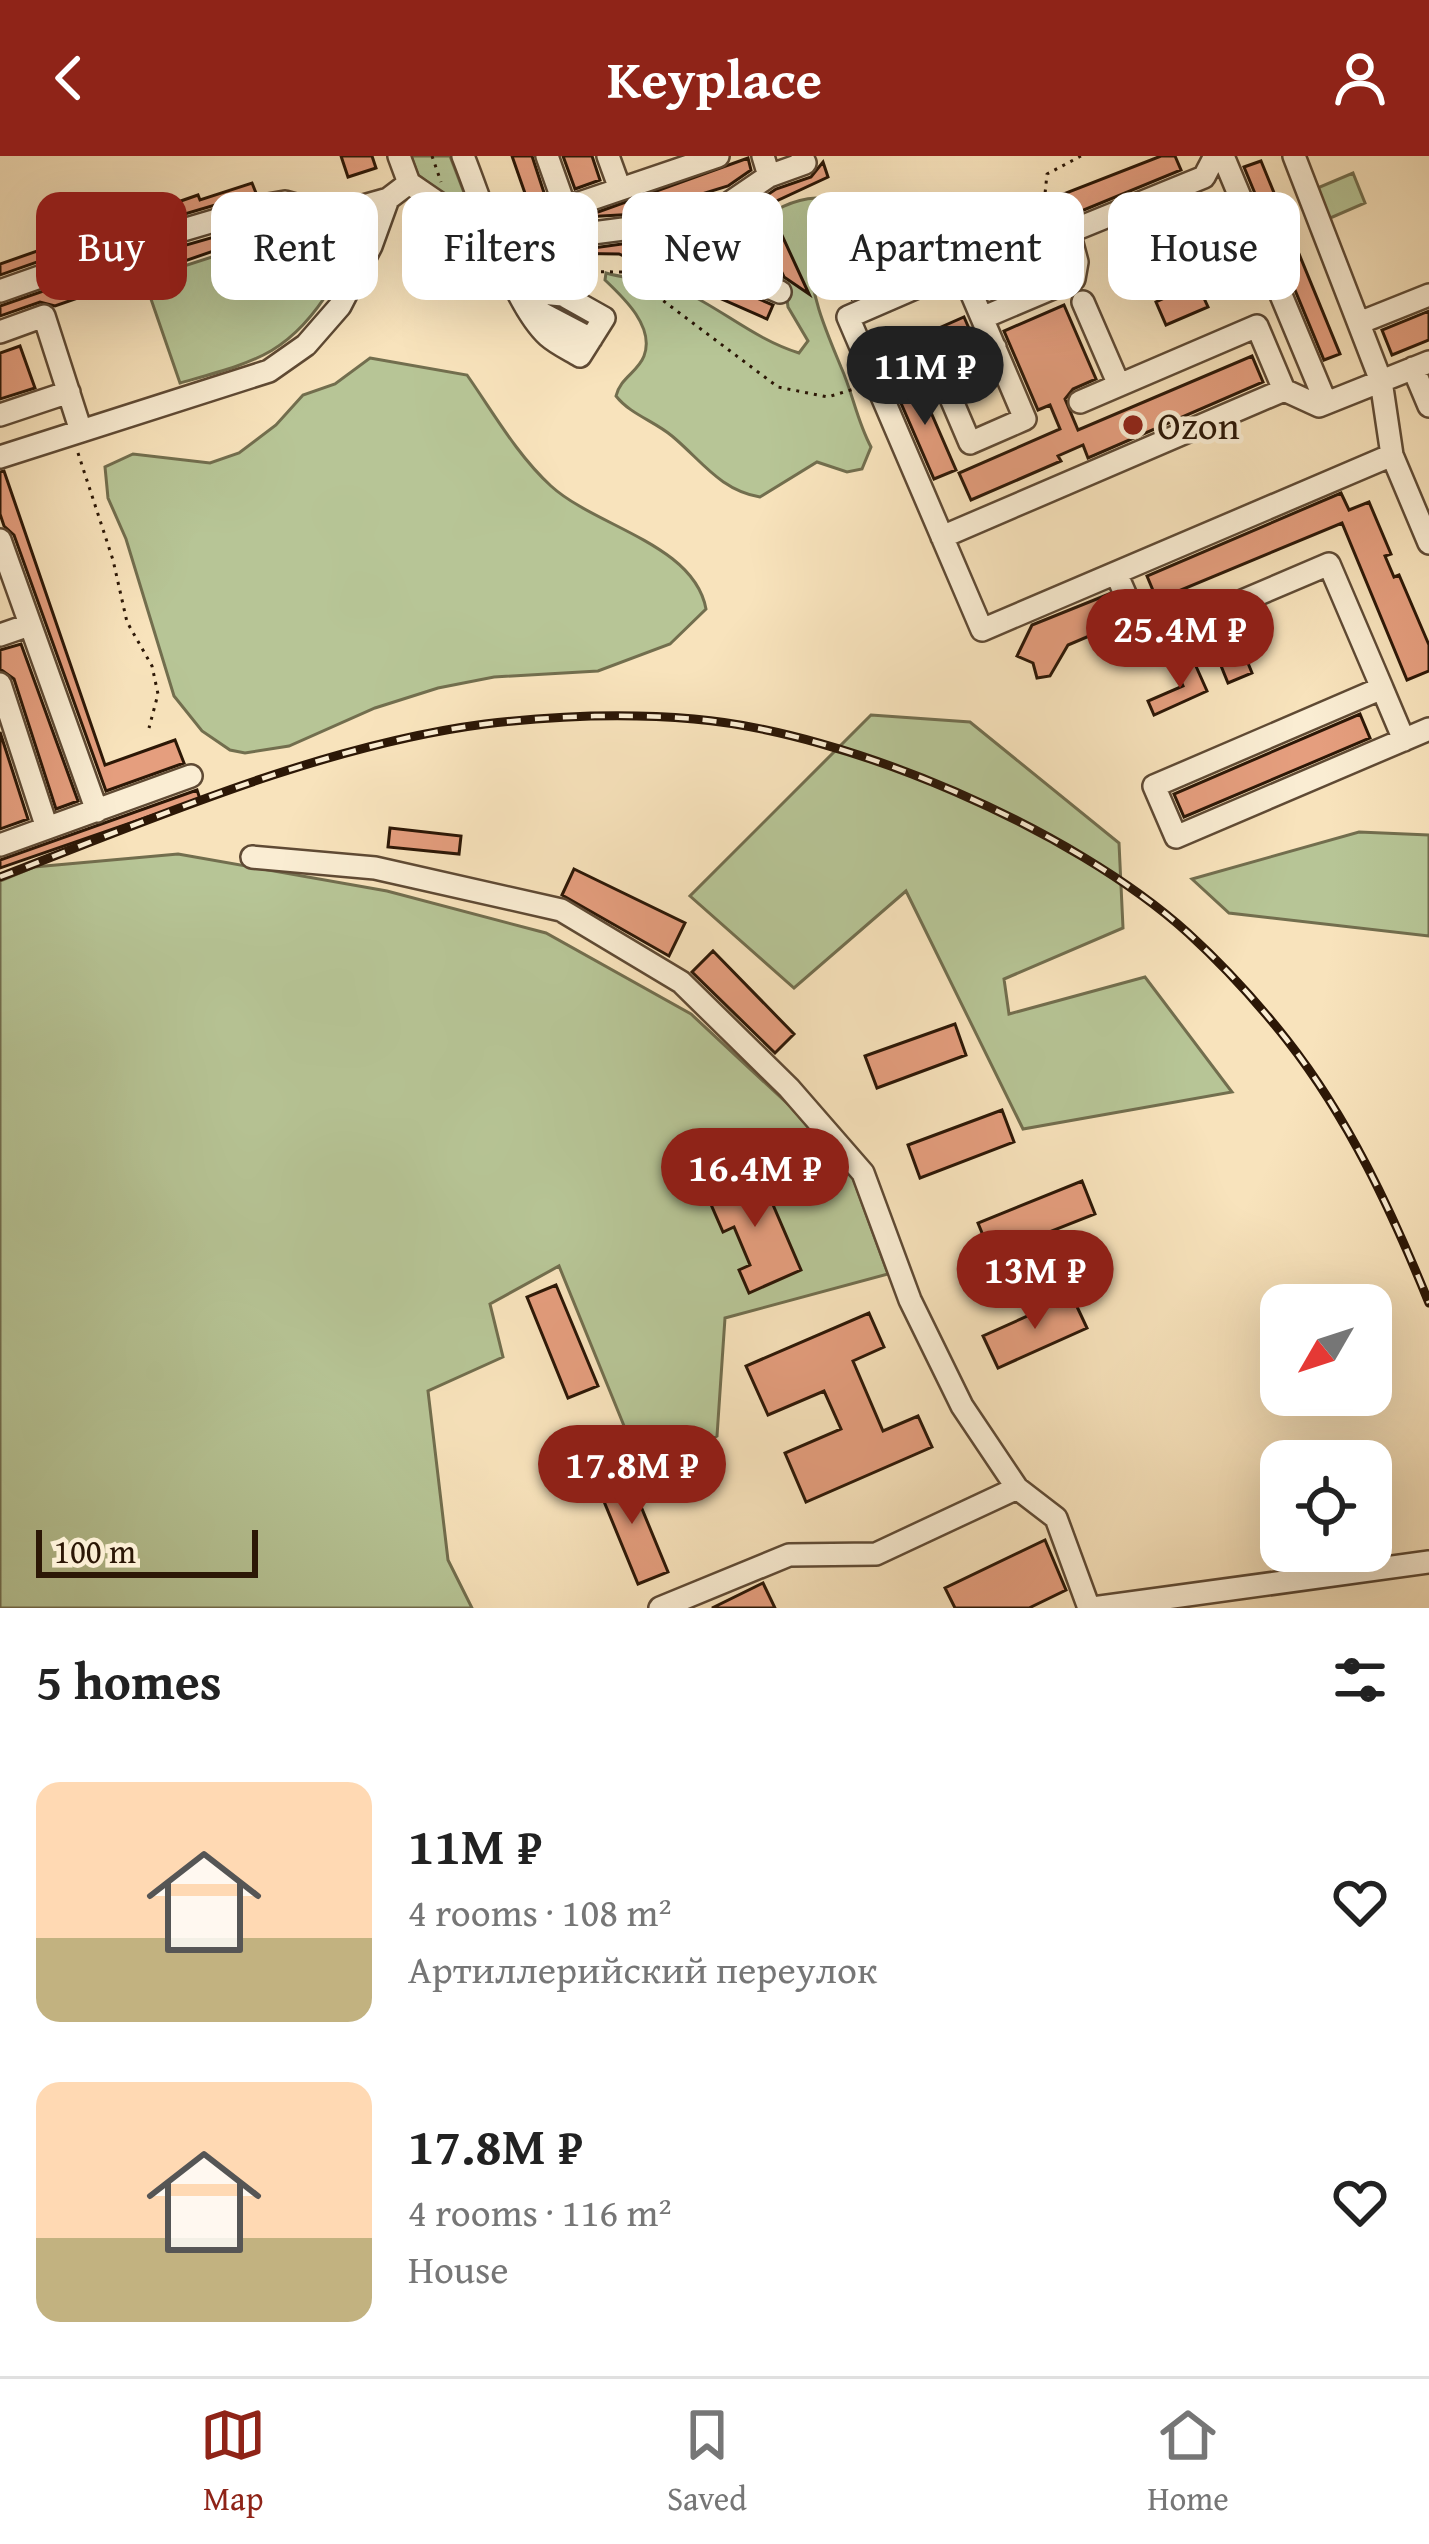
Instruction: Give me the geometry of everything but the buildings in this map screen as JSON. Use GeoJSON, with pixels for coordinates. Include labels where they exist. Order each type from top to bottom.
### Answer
{"type":"FeatureCollection","features":[{"type":"Feature","properties":{"kind":"street"},"geometry":{"type":"LineString","coordinates":[[399,156],[409,183],[422,192]]}},
{"type":"Feature","properties":{"kind":"street"},"geometry":{"type":"LineString","coordinates":[[463,156],[477,192]]}},
{"type":"Feature","properties":{"kind":"street"},"geometry":{"type":"LineString","coordinates":[[547,156],[560,192]]}},
{"type":"Feature","properties":{"kind":"street"},"geometry":{"type":"LineString","coordinates":[[608,156],[620,189]]}},
{"type":"Feature","properties":{"kind":"street"},"geometry":{"type":"LineString","coordinates":[[739,192],[766,166],[805,163],[802,156]]}},
{"type":"Feature","properties":{"kind":"street"},"geometry":{"type":"LineString","coordinates":[[1084,226],[1204,177],[1219,156]]}},
{"type":"Feature","properties":{"kind":"street"},"geometry":{"type":"LineString","coordinates":[[1219,156],[1326,403]]}},
{"type":"Feature","properties":{"kind":"street"},"geometry":{"type":"LineString","coordinates":[[1294,156],[1381,381],[1392,455],[1429,543]]}},
{"type":"Feature","properties":{"kind":"street"},"geometry":{"type":"LineString","coordinates":[[598,202],[666,164],[712,157]]}},
{"type":"Feature","properties":{"kind":"street"},"geometry":{"type":"LineString","coordinates":[[0,291],[122,248],[268,205],[285,202],[331,215],[388,199],[409,183]]}},
{"type":"Feature","properties":{"kind":"street"},"geometry":{"type":"LineString","coordinates":[[0,458],[268,371],[306,345],[340,306],[371,246],[388,199]]}},
{"type":"Feature","properties":{"kind":"street"},"geometry":{"type":"LineString","coordinates":[[563,295],[604,318],[580,356],[547,335],[522,298],[563,295]]}},
{"type":"Feature","properties":{"kind":"street"},"geometry":{"type":"LineString","coordinates":[[1359,323],[1429,295]]}},
{"type":"Feature","properties":{"kind":"street"},"geometry":{"type":"LineString","coordinates":[[887,300],[848,317],[982,630],[1392,455]]}},
{"type":"Feature","properties":{"kind":"street"},"geometry":{"type":"LineString","coordinates":[[873,377],[928,346],[970,443],[1025,419],[974,300]]}},
{"type":"Feature","properties":{"kind":"street"},"geometry":{"type":"LineString","coordinates":[[982,318],[1024,300]]}},
{"type":"Feature","properties":{"kind":"street"},"geometry":{"type":"LineString","coordinates":[[1083,302],[1119,385]]}},
{"type":"Feature","properties":{"kind":"street"},"geometry":{"type":"LineString","coordinates":[[0,332],[44,316],[76,433]]}},
{"type":"Feature","properties":{"kind":"street"},"geometry":{"type":"LineString","coordinates":[[1080,402],[1257,326],[1284,390],[1319,406],[1421,365],[1429,406]]}},
{"type":"Feature","properties":{"kind":"street"},"geometry":{"type":"LineString","coordinates":[[939,371],[994,347]]}},
{"type":"Feature","properties":{"kind":"street"},"geometry":{"type":"LineString","coordinates":[[942,537],[1284,390]]}},
{"type":"Feature","properties":{"kind":"street"},"geometry":{"type":"LineString","coordinates":[[0,415],[68,392]]}},
{"type":"Feature","properties":{"kind":"street"},"geometry":{"type":"LineString","coordinates":[[0,540],[97,811]]}},
{"type":"Feature","properties":{"kind":"street"},"geometry":{"type":"LineString","coordinates":[[1116,573],[1146,642],[1329,564],[1404,740]]}},
{"type":"Feature","properties":{"kind":"street"},"geometry":{"type":"LineString","coordinates":[[0,635],[29,625]]}},
{"type":"Feature","properties":{"kind":"street"},"geometry":{"type":"LineString","coordinates":[[0,683],[47,828]]}},
{"type":"Feature","properties":{"kind":"street"},"geometry":{"type":"LineString","coordinates":[[1382,688],[1154,786],[1176,837],[1429,729]]}},
{"type":"Feature","properties":{"kind":"street"},"geometry":{"type":"LineString","coordinates":[[0,845],[191,776]]}},
{"type":"Feature","properties":{"kind":"street"},"geometry":{"type":"LineString","coordinates":[[251,857],[375,868],[561,910],[681,982],[789,1088],[863,1173],[910,1300],[962,1406],[1017,1488],[1056,1518],[1091,1608],[1429,1562]]}},
{"type":"Feature","properties":{"kind":"street"},"geometry":{"type":"LineString","coordinates":[[660,1608],[789,1555],[876,1554],[1017,1488]]}},
{"type":"Feature","properties":{"kind":"path"},"geometry":{"type":"LineString","coordinates":[[432,156],[445,192]]}},
{"type":"Feature","properties":{"kind":"path"},"geometry":{"type":"LineString","coordinates":[[1045,192],[1046,174],[1082,156]]}},
{"type":"Feature","properties":{"kind":"path"},"geometry":{"type":"LineString","coordinates":[[598,272],[625,272],[778,387],[828,397],[873,377]]}},
{"type":"Feature","properties":{"kind":"path"},"geometry":{"type":"LineString","coordinates":[[76,433],[127,622],[152,666],[158,694],[149,728]]}},
{"type":"Feature","properties":{"kind":"green space"},"geometry":{"type":"Polygon","coordinates":[[[411,156],[450,156],[464,192],[441,192],[418,175],[411,156]]]}},
{"type":"Feature","properties":{"kind":"green space"},"geometry":{"type":"Polygon","coordinates":[[[1353,173],[1365,203],[1328,219],[1315,189],[1353,173]]]}},
{"type":"Feature","properties":{"kind":"green space"},"geometry":{"type":"Polygon","coordinates":[[[807,200],[807,300],[817,300],[871,447],[862,469],[847,472],[817,462],[760,497],[722,481],[672,436],[616,396],[641,362],[646,345],[642,324],[625,300],[699,300],[799,353],[808,341],[788,307],[783,280],[783,206],[807,200]]]}},
{"type":"Feature","properties":{"kind":"green space"},"geometry":{"type":"Polygon","coordinates":[[[211,257],[211,300],[322,300],[301,327],[268,352],[180,383],[151,300],[187,300],[187,265],[211,257]]]}},
{"type":"Feature","properties":{"kind":"green space"},"geometry":{"type":"Polygon","coordinates":[[[606,273],[622,276],[622,297],[605,280],[606,273]]]}},
{"type":"Feature","properties":{"kind":"green space"},"geometry":{"type":"Polygon","coordinates":[[[370,358],[467,375],[516,447],[551,486],[664,552],[698,587],[706,609],[670,644],[598,671],[494,677],[438,688],[375,708],[289,746],[245,753],[230,750],[202,731],[174,696],[126,539],[108,498],[105,467],[133,454],[210,463],[239,453],[276,425],[303,395],[335,384],[370,358]]]}},
{"type":"Feature","properties":{"kind":"green space"},"geometry":{"type":"Polygon","coordinates":[[[871,715],[970,722],[1119,843],[1123,928],[1004,979],[1009,1014],[1145,977],[1232,1092],[1023,1129],[906,891],[794,988],[690,896],[871,715]]]}},
{"type":"Feature","properties":{"kind":"green space"},"geometry":{"type":"Polygon","coordinates":[[[1359,832],[1429,835],[1429,936],[1229,913],[1192,879],[1359,832]]]}},
{"type":"Feature","properties":{"kind":"green space"},"geometry":{"type":"Polygon","coordinates":[[[178,854],[387,891],[546,933],[691,1014],[790,1106],[853,1178],[888,1274],[725,1318],[717,1436],[644,1475],[559,1266],[490,1304],[503,1357],[428,1391],[448,1560],[472,1608],[0,1608],[0,881],[34,867],[178,854]]]}},
{"type":"Feature","properties":{"kind":"railway"},"geometry":{"type":"LineString","coordinates":[[0,877],[300,766],[424,734],[485,724],[589,716],[668,717],[755,728],[820,743],[888,765],[1022,823],[1140,894],[1188,933],[1264,1012],[1330,1101],[1384,1200],[1429,1303]]}},
{"type":"Feature","properties":{"kind":"place","name":"Ozon"},"geometry":{"type":"Point","coordinates":[1133,425]}}]}
